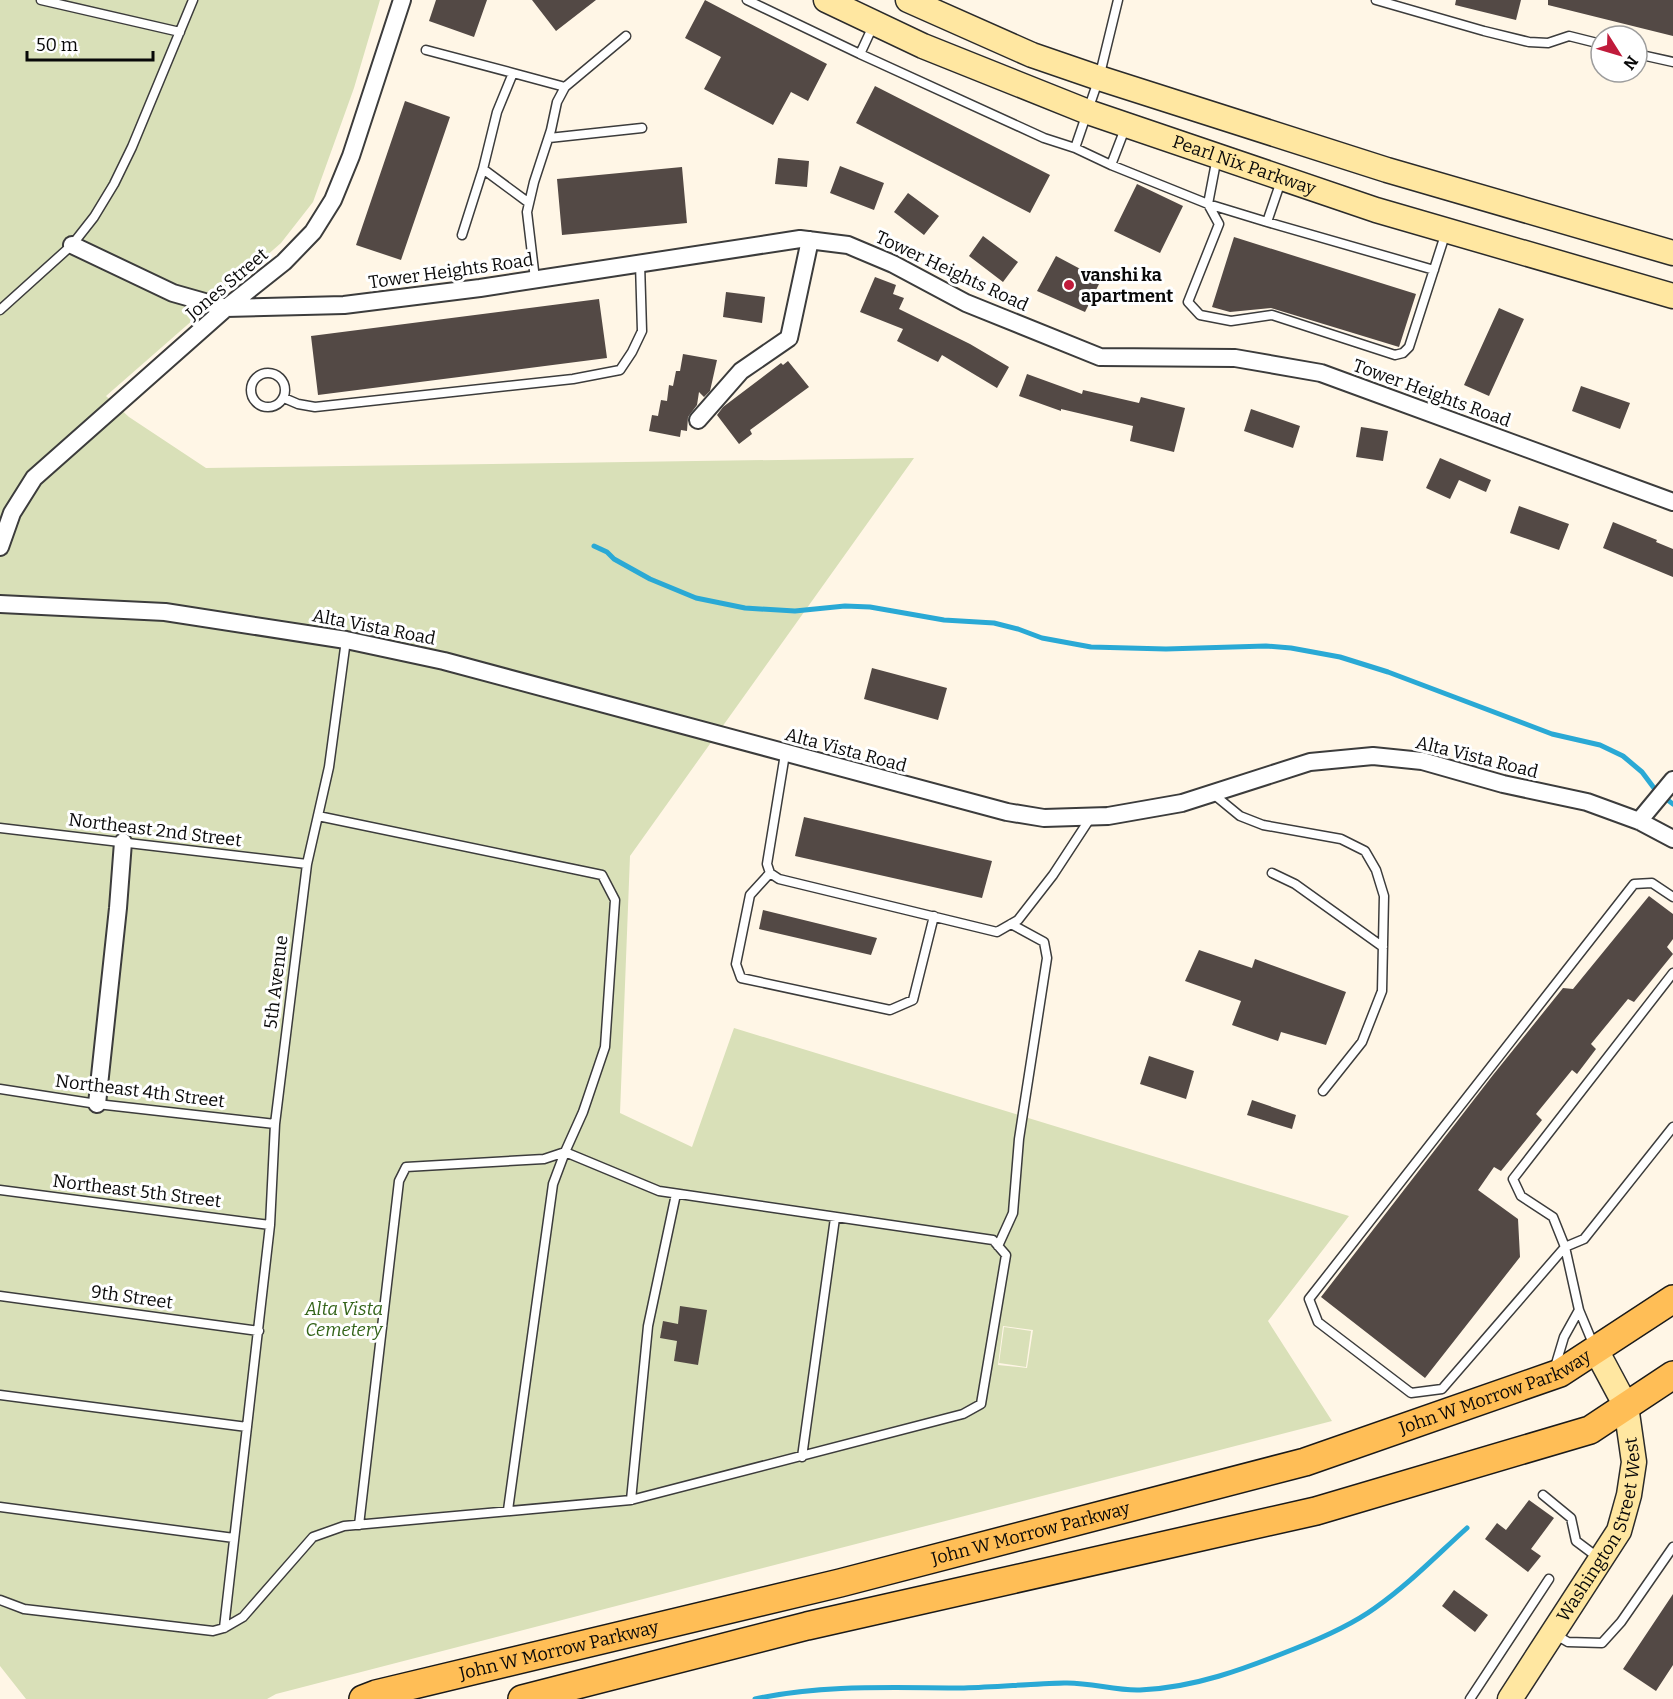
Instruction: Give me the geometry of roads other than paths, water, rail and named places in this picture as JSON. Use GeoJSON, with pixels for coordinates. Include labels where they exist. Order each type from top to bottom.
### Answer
{"type":"FeatureCollection","features":[{"type":"Feature","properties":{"kind":"main road","name":"Pearl Nix Parkway"},"geometry":{"type":"LineString","coordinates":[[826,0],[923,46],[1088,112],[1376,210],[1673,296]]}},
{"type":"Feature","properties":{"kind":"main road","name":"Pearl Nix Parkway"},"geometry":{"type":"LineString","coordinates":[[908,0],[1032,56],[1387,170],[1673,253]]}},
{"type":"Feature","properties":{"kind":"main road","name":"John W Morrow Parkway"},"geometry":{"type":"LineString","coordinates":[[363,1699],[840,1583],[1305,1462],[1560,1373],[1673,1299]]}},
{"type":"Feature","properties":{"kind":"main road","name":"Washington Street West"},"geometry":{"type":"LineString","coordinates":[[1510,1699],[1619,1531],[1634,1462],[1626,1406],[1596,1350]]}},
{"type":"Feature","properties":{"kind":"main road","name":"John W Morrow Parkway"},"geometry":{"type":"LineString","coordinates":[[522,1699],[807,1626],[1316,1511],[1590,1430],[1673,1375]]}},
{"type":"Feature","properties":{"kind":"street","name":"Jones Street"},"geometry":{"type":"LineString","coordinates":[[0,547],[12,513],[34,478],[226,308],[284,262],[313,232],[333,200],[351,156],[402,0]]}},
{"type":"Feature","properties":{"kind":"street","name":"Tower Heights Road"},"geometry":{"type":"LineString","coordinates":[[72,245],[173,293],[226,308],[344,305],[800,239],[848,245],[893,264],[966,303],[1100,357],[1235,358],[1321,373],[1673,502]]}},
{"type":"Feature","properties":{"kind":"street"},"geometry":{"type":"LineString","coordinates":[[698,420],[741,372],[789,338],[810,240]]}},
{"type":"Feature","properties":{"kind":"street","name":"Alta Vista Road"},"geometry":{"type":"LineString","coordinates":[[0,604],[165,612],[346,640],[444,661],[785,754],[1007,812],[1044,818],[1108,816],[1182,803],[1310,762],[1373,756],[1422,761],[1503,784],[1587,802],[1639,821],[1673,839]]}},
{"type":"Feature","properties":{"kind":"street"},"geometry":{"type":"LineString","coordinates":[[1639,821],[1673,780]]}},
{"type":"Feature","properties":{"kind":"street"},"geometry":{"type":"LineString","coordinates":[[97,1104],[123,842]]}},
{"type":"Feature","properties":{"kind":"lane"},"geometry":{"type":"LineString","coordinates":[[41,0],[180,32]]}},
{"type":"Feature","properties":{"kind":"lane"},"geometry":{"type":"LineString","coordinates":[[0,310],[72,245],[94,217],[114,184],[193,0]]}},
{"type":"Feature","properties":{"kind":"lane"},"geometry":{"type":"LineString","coordinates":[[747,0],[1044,138],[1075,148],[1208,204],[1434,270]]}},
{"type":"Feature","properties":{"kind":"lane"},"geometry":{"type":"LineString","coordinates":[[1075,148],[1099,78],[1118,0]]}},
{"type":"Feature","properties":{"kind":"lane"},"geometry":{"type":"LineString","coordinates":[[1376,0],[1528,42],[1548,43],[1569,36],[1589,41]]}},
{"type":"Feature","properties":{"kind":"lane"},"geometry":{"type":"LineString","coordinates":[[860,54],[875,23]]}},
{"type":"Feature","properties":{"kind":"lane"},"geometry":{"type":"LineString","coordinates":[[535,279],[527,212],[557,102],[565,87],[626,36]]}},
{"type":"Feature","properties":{"kind":"lane"},"geometry":{"type":"LineString","coordinates":[[426,50],[565,87]]}},
{"type":"Feature","properties":{"kind":"lane"},"geometry":{"type":"LineString","coordinates":[[1649,57],[1673,62]]}},
{"type":"Feature","properties":{"kind":"lane"},"geometry":{"type":"LineString","coordinates":[[462,235],[483,169],[497,112],[513,73]]}},
{"type":"Feature","properties":{"kind":"lane"},"geometry":{"type":"LineString","coordinates":[[1111,165],[1126,125]]}},
{"type":"Feature","properties":{"kind":"lane"},"geometry":{"type":"LineString","coordinates":[[549,138],[642,128]]}},
{"type":"Feature","properties":{"kind":"lane"},"geometry":{"type":"LineString","coordinates":[[1217,156],[1208,204],[1219,224],[1188,302],[1200,315],[1231,321],[1272,315],[1395,355],[1403,353],[1408,347],[1446,230]]}},
{"type":"Feature","properties":{"kind":"lane"},"geometry":{"type":"LineString","coordinates":[[483,169],[529,203]]}},
{"type":"Feature","properties":{"kind":"lane"},"geometry":{"type":"LineString","coordinates":[[1267,222],[1282,178]]}},
{"type":"Feature","properties":{"kind":"lane"},"geometry":{"type":"LineString","coordinates":[[284,398],[298,404],[315,407],[573,379],[620,370],[642,331],[640,263]]}},
{"type":"Feature","properties":{"kind":"lane"},"geometry":{"type":"LineString","coordinates":[[268,373],[279,376],[285,386],[284,398],[276,405],[261,406],[253,399],[251,393],[253,381],[268,373]]}},
{"type":"Feature","properties":{"kind":"lane","name":"5th Avenue"},"geometry":{"type":"LineString","coordinates":[[224,1628],[270,1225],[275,1124],[307,864],[329,767],[346,640]]}},
{"type":"Feature","properties":{"kind":"lane"},"geometry":{"type":"LineString","coordinates":[[785,754],[767,864],[770,873],[779,879],[997,932],[1018,920],[1053,875],[1091,817]]}},
{"type":"Feature","properties":{"kind":"lane"},"geometry":{"type":"LineString","coordinates":[[1212,793],[1240,816],[1263,825],[1341,839],[1365,851],[1376,870],[1384,896],[1382,992],[1362,1042],[1323,1091]]}},
{"type":"Feature","properties":{"kind":"lane"},"geometry":{"type":"LineString","coordinates":[[318,816],[602,875],[615,900],[605,1047],[583,1112],[553,1184],[508,1510]]}},
{"type":"Feature","properties":{"kind":"lane","name":"Northeast 2nd Street"},"geometry":{"type":"LineString","coordinates":[[0,828],[307,864]]}},
{"type":"Feature","properties":{"kind":"lane"},"geometry":{"type":"LineString","coordinates":[[770,873],[750,895],[736,964],[741,978],[890,1010],[913,1000],[934,916]]}},
{"type":"Feature","properties":{"kind":"lane"},"geometry":{"type":"LineString","coordinates":[[1272,873],[1295,884],[1383,947]]}},
{"type":"Feature","properties":{"kind":"lane"},"geometry":{"type":"LineString","coordinates":[[1673,897],[1652,883],[1634,884],[1309,1299],[1318,1322],[1411,1393],[1442,1389],[1565,1247],[1584,1239],[1673,1127]]}},
{"type":"Feature","properties":{"kind":"lane"},"geometry":{"type":"LineString","coordinates":[[998,1246],[1012,1213],[1019,1139],[1047,958],[1044,942],[1011,924]]}},
{"type":"Feature","properties":{"kind":"lane"},"geometry":{"type":"LineString","coordinates":[[1596,1350],[1579,1310],[1565,1247],[1553,1217],[1521,1196],[1513,1179],[1673,973]]}},
{"type":"Feature","properties":{"kind":"lane","name":"Northeast 4th Street"},"geometry":{"type":"LineString","coordinates":[[0,1089],[97,1104],[275,1124]]}},
{"type":"Feature","properties":{"kind":"lane"},"geometry":{"type":"LineString","coordinates":[[0,1600],[36,1611],[213,1631],[224,1628],[243,1617],[313,1537],[344,1526],[359,1525],[508,1510],[631,1500],[963,1414],[981,1404],[1006,1254],[993,1240],[659,1191],[566,1152],[544,1159],[406,1167],[399,1181],[359,1525]]}},
{"type":"Feature","properties":{"kind":"lane","name":"Northeast 5th Street"},"geometry":{"type":"LineString","coordinates":[[0,1191],[270,1225]]}},
{"type":"Feature","properties":{"kind":"lane"},"geometry":{"type":"LineString","coordinates":[[631,1500],[648,1326],[676,1194]]}},
{"type":"Feature","properties":{"kind":"lane"},"geometry":{"type":"LineString","coordinates":[[802,1457],[835,1218]]}},
{"type":"Feature","properties":{"kind":"lane","name":"9th Street"},"geometry":{"type":"LineString","coordinates":[[0,1296],[259,1331]]}},
{"type":"Feature","properties":{"kind":"lane"},"geometry":{"type":"LineString","coordinates":[[1552,1376],[1564,1337],[1579,1310]]}},
{"type":"Feature","properties":{"kind":"lane"},"geometry":{"type":"LineString","coordinates":[[0,1395],[247,1427]]}},
{"type":"Feature","properties":{"kind":"lane"},"geometry":{"type":"LineString","coordinates":[[1543,1495],[1571,1518],[1576,1541],[1601,1559]]}},
{"type":"Feature","properties":{"kind":"lane"},"geometry":{"type":"LineString","coordinates":[[0,1507],[234,1538]]}},
{"type":"Feature","properties":{"kind":"lane"},"geometry":{"type":"LineString","coordinates":[[1553,1633],[1568,1642],[1602,1643],[1621,1623],[1673,1547]]}},
{"type":"Feature","properties":{"kind":"lane"},"geometry":{"type":"LineString","coordinates":[[1470,1699],[1549,1579]]}},
{"type":"Feature","properties":{"kind":"waterway"},"geometry":{"type":"LineString","coordinates":[[594,546],[650,579],[696,598],[745,608],[795,611],[845,606],[870,607],[944,620],[994,623],[1042,638],[1091,647],[1166,649],[1266,646],[1340,657],[1388,672],[1552,734],[1600,745],[1623,756],[1642,772],[1657,792],[1673,804]]}},
{"type":"Feature","properties":{"kind":"waterway"},"geometry":{"type":"LineString","coordinates":[[755,1699],[807,1691],[859,1688],[964,1688],[1051,1683],[1074,1683],[1140,1690],[1180,1686],[1238,1670],[1325,1636],[1356,1620],[1399,1590],[1467,1528]]}},
{"type":"Feature","properties":{"kind":"place","name":"vanshi ka apartment"},"geometry":{"type":"Point","coordinates":[1069,285]}},
{"type":"Feature","properties":{"kind":"park label","name":"Alta Vista Cemetery"},"geometry":{"type":"Point","coordinates":[344,1319]}}]}
